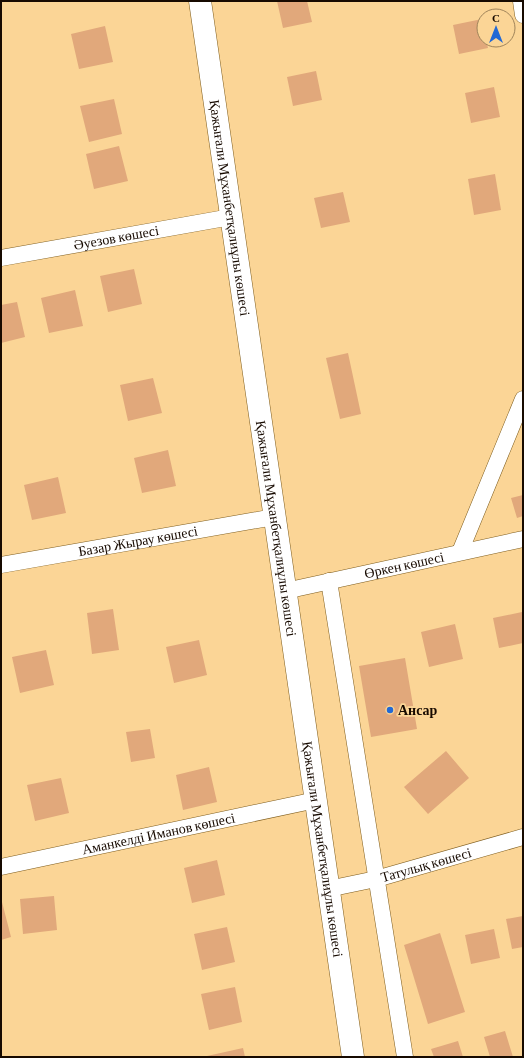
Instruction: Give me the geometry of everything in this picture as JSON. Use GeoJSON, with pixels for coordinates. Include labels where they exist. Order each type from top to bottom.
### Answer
{"type":"FeatureCollection","features":[{"type":"Feature","properties":{"kind":"street","name":"Қажығали Мұханбетқалиұлы көшесі"},"geometry":{"type":"LineString","coordinates":[[200,1],[353,1057]]}},
{"type":"Feature","properties":{"kind":"street"},"geometry":{"type":"LineString","coordinates":[[521,1],[523,15]]}},
{"type":"Feature","properties":{"kind":"street","name":"Әуезов көшесі"},"geometry":{"type":"LineString","coordinates":[[1,258],[231,217]]}},
{"type":"Feature","properties":{"kind":"street"},"geometry":{"type":"LineString","coordinates":[[460,552],[523,399]]}},
{"type":"Feature","properties":{"kind":"street","name":"Базар Жырау көшесі"},"geometry":{"type":"LineString","coordinates":[[1,565],[274,517]]}},
{"type":"Feature","properties":{"kind":"street","name":"Өркен көшесі"},"geometry":{"type":"LineString","coordinates":[[285,591],[523,538]]}},
{"type":"Feature","properties":{"kind":"street"},"geometry":{"type":"LineString","coordinates":[[329,581],[405,1057]]}},
{"type":"Feature","properties":{"kind":"street","name":"Аманкелді Иманов көшесі"},"geometry":{"type":"LineString","coordinates":[[1,867],[316,800]]}},
{"type":"Feature","properties":{"kind":"street","name":"Татулық көшесі"},"geometry":{"type":"LineString","coordinates":[[328,889],[376,879],[523,837]]}},
{"type":"Feature","properties":{"kind":"building"},"geometry":{"type":"Polygon","coordinates":[[[277,1],[307,1],[312,22],[283,28],[277,1]]]}},
{"type":"Feature","properties":{"kind":"building"},"geometry":{"type":"Polygon","coordinates":[[[476,20],[476,48],[488,48],[459,54],[453,25],[476,20]]]}},
{"type":"Feature","properties":{"kind":"building"},"geometry":{"type":"Polygon","coordinates":[[[105,26],[113,62],[79,69],[71,34],[105,26]]]}},
{"type":"Feature","properties":{"kind":"building"},"geometry":{"type":"Polygon","coordinates":[[[316,71],[322,100],[293,106],[287,77],[316,71]]]}},
{"type":"Feature","properties":{"kind":"building"},"geometry":{"type":"Polygon","coordinates":[[[494,87],[500,117],[471,123],[465,93],[494,87]]]}},
{"type":"Feature","properties":{"kind":"building"},"geometry":{"type":"Polygon","coordinates":[[[114,99],[122,134],[89,142],[80,106],[114,99]]]}},
{"type":"Feature","properties":{"kind":"building"},"geometry":{"type":"Polygon","coordinates":[[[119,146],[128,181],[94,189],[86,154],[119,146]]]}},
{"type":"Feature","properties":{"kind":"building"},"geometry":{"type":"Polygon","coordinates":[[[495,174],[501,210],[474,215],[468,179],[495,174]]]}},
{"type":"Feature","properties":{"kind":"building"},"geometry":{"type":"Polygon","coordinates":[[[343,192],[350,222],[321,228],[314,198],[343,192]]]}},
{"type":"Feature","properties":{"kind":"building"},"geometry":{"type":"Polygon","coordinates":[[[134,269],[142,304],[108,312],[100,276],[134,269]]]}},
{"type":"Feature","properties":{"kind":"building"},"geometry":{"type":"Polygon","coordinates":[[[75,290],[83,326],[49,333],[41,298],[75,290]]]}},
{"type":"Feature","properties":{"kind":"building"},"geometry":{"type":"Polygon","coordinates":[[[17,302],[25,337],[1,343],[1,305],[17,302]]]}},
{"type":"Feature","properties":{"kind":"building"},"geometry":{"type":"Polygon","coordinates":[[[348,353],[361,414],[340,419],[326,358],[348,353]]]}},
{"type":"Feature","properties":{"kind":"building"},"geometry":{"type":"Polygon","coordinates":[[[153,378],[162,413],[128,421],[120,385],[153,378]]]}},
{"type":"Feature","properties":{"kind":"building"},"geometry":{"type":"Polygon","coordinates":[[[168,450],[176,486],[142,493],[134,458],[168,450]]]}},
{"type":"Feature","properties":{"kind":"building"},"geometry":{"type":"Polygon","coordinates":[[[58,477],[66,513],[32,520],[24,485],[58,477]]]}},
{"type":"Feature","properties":{"kind":"building"},"geometry":{"type":"Polygon","coordinates":[[[523,495],[523,516],[517,518],[511,498],[523,495]]]}},
{"type":"Feature","properties":{"kind":"building"},"geometry":{"type":"Polygon","coordinates":[[[113,609],[119,650],[92,654],[87,613],[113,609]]]}},
{"type":"Feature","properties":{"kind":"building"},"geometry":{"type":"Polygon","coordinates":[[[522,612],[523,643],[499,648],[493,618],[522,612]]]}},
{"type":"Feature","properties":{"kind":"building"},"geometry":{"type":"Polygon","coordinates":[[[455,624],[463,659],[429,667],[421,632],[455,624]]]}},
{"type":"Feature","properties":{"kind":"building"},"geometry":{"type":"Polygon","coordinates":[[[199,640],[207,675],[174,683],[166,647],[199,640]]]}},
{"type":"Feature","properties":{"kind":"building"},"geometry":{"type":"Polygon","coordinates":[[[46,650],[54,685],[20,693],[12,657],[46,650]]]}},
{"type":"Feature","properties":{"kind":"building"},"geometry":{"type":"Polygon","coordinates":[[[405,658],[417,729],[371,737],[359,666],[405,658]]]}},
{"type":"Feature","properties":{"kind":"building"},"geometry":{"type":"Polygon","coordinates":[[[150,729],[155,758],[131,762],[126,732],[150,729]]]}},
{"type":"Feature","properties":{"kind":"building"},"geometry":{"type":"Polygon","coordinates":[[[446,751],[469,778],[428,814],[404,787],[446,751]]]}},
{"type":"Feature","properties":{"kind":"building"},"geometry":{"type":"Polygon","coordinates":[[[209,767],[217,802],[183,810],[176,775],[209,767]]]}},
{"type":"Feature","properties":{"kind":"building"},"geometry":{"type":"Polygon","coordinates":[[[61,778],[69,813],[35,821],[27,785],[61,778]]]}},
{"type":"Feature","properties":{"kind":"building"},"geometry":{"type":"Polygon","coordinates":[[[217,860],[225,895],[192,903],[184,868],[217,860]]]}},
{"type":"Feature","properties":{"kind":"building"},"geometry":{"type":"Polygon","coordinates":[[[54,896],[57,930],[23,934],[20,899],[54,896]]]}},
{"type":"Feature","properties":{"kind":"building"},"geometry":{"type":"Polygon","coordinates":[[[1,902],[11,937],[1,940],[1,902]]]}},
{"type":"Feature","properties":{"kind":"building"},"geometry":{"type":"Polygon","coordinates":[[[523,916],[523,947],[512,949],[506,919],[523,916]]]}},
{"type":"Feature","properties":{"kind":"building"},"geometry":{"type":"Polygon","coordinates":[[[227,927],[235,962],[202,970],[194,934],[227,927]]]}},
{"type":"Feature","properties":{"kind":"building"},"geometry":{"type":"Polygon","coordinates":[[[494,929],[500,958],[471,964],[465,935],[494,929]]]}},
{"type":"Feature","properties":{"kind":"building"},"geometry":{"type":"Polygon","coordinates":[[[440,933],[465,1012],[428,1024],[404,945],[440,933]]]}},
{"type":"Feature","properties":{"kind":"building"},"geometry":{"type":"Polygon","coordinates":[[[235,987],[242,1022],[209,1030],[201,994],[235,987]]]}},
{"type":"Feature","properties":{"kind":"building"},"geometry":{"type":"Polygon","coordinates":[[[505,1031],[513,1057],[490,1057],[484,1037],[505,1031]]]}},
{"type":"Feature","properties":{"kind":"building"},"geometry":{"type":"Polygon","coordinates":[[[458,1041],[463,1057],[434,1057],[431,1049],[458,1041]]]}},
{"type":"Feature","properties":{"kind":"building"},"geometry":{"type":"Polygon","coordinates":[[[243,1048],[245,1057],[207,1057],[207,1056],[243,1048]]]}},
{"type":"Feature","properties":{"kind":"place","name":"Ансар"},"geometry":{"type":"Point","coordinates":[390,710]}}]}
